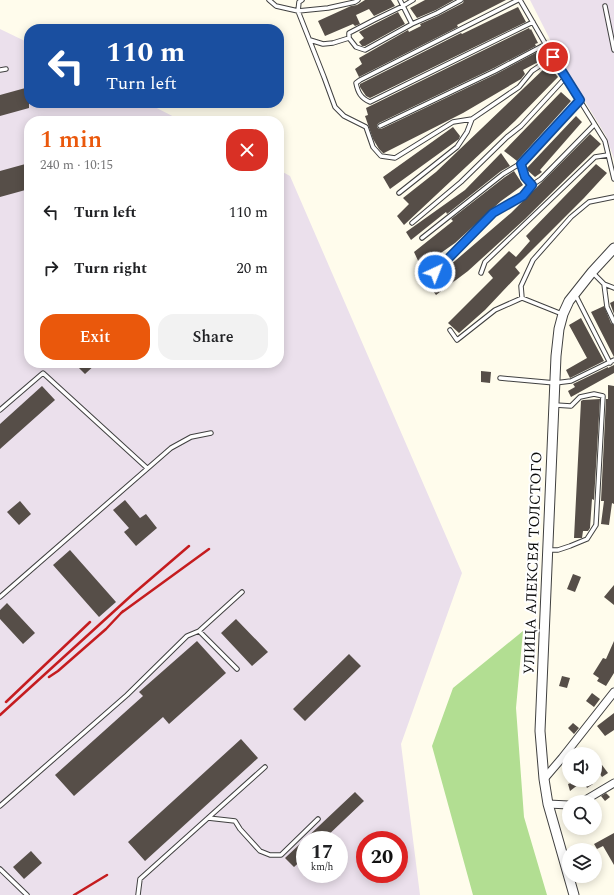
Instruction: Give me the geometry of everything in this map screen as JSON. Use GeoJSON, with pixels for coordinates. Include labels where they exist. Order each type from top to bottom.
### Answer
{"type":"FeatureCollection","features":[{"type":"Feature","properties":{"kind":"street","name":"УЛИЦА АЛЕКСЕЯ ТОЛСТОГО"},"geometry":{"type":"LineString","coordinates":[[574,895],[548,804],[544,779],[540,731],[556,356],[559,329],[568,301],[614,248]]}},
{"type":"Feature","properties":{"kind":"street"},"geometry":{"type":"LineString","coordinates":[[544,779],[614,692]]}},
{"type":"Feature","properties":{"kind":"street"},"geometry":{"type":"LineString","coordinates":[[594,795],[614,783]]}},
{"type":"Feature","properties":{"kind":"street"},"geometry":{"type":"LineString","coordinates":[[548,804],[562,805]]}},
{"type":"Feature","properties":{"kind":"lane"},"geometry":{"type":"LineString","coordinates":[[269,0],[276,6],[298,11],[328,8],[358,0]]}},
{"type":"Feature","properties":{"kind":"lane"},"geometry":{"type":"LineString","coordinates":[[302,0],[299,2],[298,11],[335,107],[344,116],[366,127],[373,147],[381,156],[394,158],[453,122],[472,119],[520,87],[532,71],[553,57]]}},
{"type":"Feature","properties":{"kind":"lane"},"geometry":{"type":"LineString","coordinates":[[400,0],[412,24]]}},
{"type":"Feature","properties":{"kind":"lane"},"geometry":{"type":"LineString","coordinates":[[349,38],[350,33],[412,0]]}},
{"type":"Feature","properties":{"kind":"lane"},"geometry":{"type":"LineString","coordinates":[[349,38],[356,47],[365,50],[412,24],[461,0]]}},
{"type":"Feature","properties":{"kind":"lane"},"geometry":{"type":"LineString","coordinates":[[533,22],[370,102],[364,99],[358,91],[356,83],[360,80],[519,0],[533,22],[553,57],[580,100],[594,125],[605,141],[614,179]]}},
{"type":"Feature","properties":{"kind":"lane"},"geometry":{"type":"LineString","coordinates":[[604,6],[614,50]]}},
{"type":"Feature","properties":{"kind":"lane"},"geometry":{"type":"LineString","coordinates":[[310,40],[323,44],[349,38]]}},
{"type":"Feature","properties":{"kind":"lane"},"geometry":{"type":"LineString","coordinates":[[380,126],[495,71],[546,44]]}},
{"type":"Feature","properties":{"kind":"lane"},"geometry":{"type":"LineString","coordinates":[[0,70],[6,69]]}},
{"type":"Feature","properties":{"kind":"lane"},"geometry":{"type":"LineString","coordinates":[[412,223],[461,182],[520,126],[566,78]]}},
{"type":"Feature","properties":{"kind":"lane"},"geometry":{"type":"LineString","coordinates":[[422,238],[503,174],[521,164],[580,100]]}},
{"type":"Feature","properties":{"kind":"lane"},"geometry":{"type":"LineString","coordinates":[[399,193],[457,147],[467,132],[472,119]]}},
{"type":"Feature","properties":{"kind":"lane"},"geometry":{"type":"LineString","coordinates":[[435,272],[493,213],[523,196],[532,185],[541,179],[594,125]]}},
{"type":"Feature","properties":{"kind":"lane"},"geometry":{"type":"LineString","coordinates":[[481,273],[485,262],[595,157],[608,155]]}},
{"type":"Feature","properties":{"kind":"lane"},"geometry":{"type":"LineString","coordinates":[[521,164],[525,177],[532,185]]}},
{"type":"Feature","properties":{"kind":"lane"},"geometry":{"type":"LineString","coordinates":[[522,298],[521,286],[533,260],[571,217],[589,202],[614,197]]}},
{"type":"Feature","properties":{"kind":"lane"},"geometry":{"type":"LineString","coordinates":[[592,272],[604,284],[614,288]]}},
{"type":"Feature","properties":{"kind":"lane"},"geometry":{"type":"LineString","coordinates":[[604,284],[607,307],[614,322]]}},
{"type":"Feature","properties":{"kind":"lane"},"geometry":{"type":"LineString","coordinates":[[575,293],[610,363]]}},
{"type":"Feature","properties":{"kind":"lane"},"geometry":{"type":"LineString","coordinates":[[450,330],[457,340],[495,310],[522,298],[563,314]]}},
{"type":"Feature","properties":{"kind":"lane"},"geometry":{"type":"LineString","coordinates":[[500,378],[555,383],[570,381],[614,360]]}},
{"type":"Feature","properties":{"kind":"lane"},"geometry":{"type":"LineString","coordinates":[[0,410],[44,373],[147,468]]}},
{"type":"Feature","properties":{"kind":"lane"},"geometry":{"type":"LineString","coordinates":[[548,550],[558,550],[587,539],[596,525],[603,396],[594,394],[580,397],[571,406],[554,405]]}},
{"type":"Feature","properties":{"kind":"lane"},"geometry":{"type":"LineString","coordinates":[[0,597],[171,448],[191,437],[211,433]]}},
{"type":"Feature","properties":{"kind":"lane"},"geometry":{"type":"LineString","coordinates":[[0,806],[127,695],[187,636],[199,631],[242,592]]}},
{"type":"Feature","properties":{"kind":"lane"},"geometry":{"type":"LineString","coordinates":[[199,631],[237,669]]}},
{"type":"Feature","properties":{"kind":"lane"},"geometry":{"type":"LineString","coordinates":[[138,895],[140,879],[265,767]]}},
{"type":"Feature","properties":{"kind":"lane"},"geometry":{"type":"LineString","coordinates":[[208,818],[235,821],[240,829],[260,851],[270,856],[281,855],[318,819]]}},
{"type":"Feature","properties":{"kind":"lane"},"geometry":{"type":"LineString","coordinates":[[0,868],[27,895]]}},
{"type":"Feature","properties":{"kind":"shaded area"},"geometry":{"type":"Polygon","coordinates":[[[530,0],[614,0],[614,159],[606,136],[564,67],[530,0]]]}},
{"type":"Feature","properties":{"kind":"shaded area"},"geometry":{"type":"Polygon","coordinates":[[[0,29],[24,41],[24,108],[157,108],[172,116],[24,116],[24,368],[284,368],[284,173],[290,176],[462,573],[401,744],[420,895],[0,895],[0,29]]]}},
{"type":"Feature","properties":{"kind":"green space"},"geometry":{"type":"Polygon","coordinates":[[[523,631],[516,708],[524,817],[547,895],[473,895],[432,746],[453,688],[523,631]]]}},
{"type":"Feature","properties":{"kind":"building"},"geometry":{"type":"Polygon","coordinates":[[[365,0],[391,0],[395,6],[374,16],[369,9],[356,15],[360,24],[355,26],[353,24],[325,36],[318,21],[351,6],[357,5],[365,0]]]}},
{"type":"Feature","properties":{"kind":"building"},"geometry":{"type":"Polygon","coordinates":[[[425,0],[454,0],[417,18],[410,8],[425,0]]]}},
{"type":"Feature","properties":{"kind":"building"},"geometry":{"type":"Polygon","coordinates":[[[464,0],[506,0],[457,25],[458,27],[359,77],[355,69],[362,64],[359,58],[408,30],[409,32],[421,26],[420,24],[463,3],[464,0]]]}},
{"type":"Feature","properties":{"kind":"building"},"geometry":{"type":"Polygon","coordinates":[[[518,7],[526,22],[370,98],[366,96],[360,87],[360,84],[461,33],[462,34],[518,7]]]}},
{"type":"Feature","properties":{"kind":"building"},"geometry":{"type":"Polygon","coordinates":[[[398,12],[405,24],[365,46],[362,46],[359,42],[364,38],[359,32],[398,12]]]}},
{"type":"Feature","properties":{"kind":"building"},"geometry":{"type":"Polygon","coordinates":[[[529,28],[530,30],[531,29],[538,43],[535,44],[536,46],[494,68],[379,123],[377,127],[381,129],[496,74],[539,51],[544,59],[523,70],[525,74],[521,79],[463,113],[384,153],[379,149],[373,139],[365,116],[368,115],[366,108],[529,28]]]}},
{"type":"Feature","properties":{"kind":"building"},"geometry":{"type":"Polygon","coordinates":[[[548,65],[558,77],[515,121],[404,225],[397,216],[409,204],[403,198],[436,172],[548,65]]]}},
{"type":"Feature","properties":{"kind":"building"},"geometry":{"type":"Polygon","coordinates":[[[24,88],[24,108],[29,108],[0,116],[0,95],[24,88]]]}},
{"type":"Feature","properties":{"kind":"building"},"geometry":{"type":"Polygon","coordinates":[[[561,92],[571,101],[517,161],[504,151],[561,92]]]}},
{"type":"Feature","properties":{"kind":"building"},"geometry":{"type":"Polygon","coordinates":[[[576,116],[582,122],[540,170],[542,172],[535,177],[526,169],[576,116]]]}},
{"type":"Feature","properties":{"kind":"building"},"geometry":{"type":"Polygon","coordinates":[[[453,127],[460,136],[459,139],[390,189],[383,177],[453,127]]]}},
{"type":"Feature","properties":{"kind":"building"},"geometry":{"type":"Polygon","coordinates":[[[590,134],[601,144],[525,219],[468,271],[436,295],[428,284],[511,213],[590,134]]]}},
{"type":"Feature","properties":{"kind":"building"},"geometry":{"type":"Polygon","coordinates":[[[501,153],[510,166],[501,171],[447,214],[446,212],[411,240],[406,232],[465,190],[501,153]]]}},
{"type":"Feature","properties":{"kind":"building"},"geometry":{"type":"Polygon","coordinates":[[[24,164],[24,190],[0,197],[0,171],[24,164]]]}},
{"type":"Feature","properties":{"kind":"building"},"geometry":{"type":"Polygon","coordinates":[[[596,164],[607,173],[515,267],[520,273],[485,310],[459,333],[448,323],[493,278],[488,272],[509,251],[516,257],[530,241],[526,236],[596,164]]]}},
{"type":"Feature","properties":{"kind":"building"},"geometry":{"type":"Polygon","coordinates":[[[514,171],[523,185],[501,201],[455,243],[421,267],[414,252],[453,221],[451,219],[514,171]]]}},
{"type":"Feature","properties":{"kind":"building"},"geometry":{"type":"Polygon","coordinates":[[[614,301],[614,314],[610,303],[614,301]]]}},
{"type":"Feature","properties":{"kind":"building"},"geometry":{"type":"Polygon","coordinates":[[[604,306],[611,323],[614,325],[614,357],[591,312],[604,306]]]}},
{"type":"Feature","properties":{"kind":"building"},"geometry":{"type":"Polygon","coordinates":[[[581,318],[604,361],[570,378],[566,370],[587,358],[569,325],[581,318]]]}},
{"type":"Feature","properties":{"kind":"building"},"geometry":{"type":"Polygon","coordinates":[[[614,365],[614,373],[571,397],[568,391],[575,387],[573,384],[614,365]]]}},
{"type":"Feature","properties":{"kind":"building"},"geometry":{"type":"Polygon","coordinates":[[[79,368],[92,368],[85,374],[79,368]]]}},
{"type":"Feature","properties":{"kind":"building"},"geometry":{"type":"Polygon","coordinates":[[[481,371],[491,372],[490,383],[481,382],[481,371]]]}},
{"type":"Feature","properties":{"kind":"building"},"geometry":{"type":"Polygon","coordinates":[[[608,385],[614,386],[614,504],[612,503],[609,525],[601,524],[604,501],[601,501],[608,385]]]}},
{"type":"Feature","properties":{"kind":"building"},"geometry":{"type":"Polygon","coordinates":[[[42,386],[55,400],[0,449],[0,424],[42,386]]]}},
{"type":"Feature","properties":{"kind":"building"},"geometry":{"type":"Polygon","coordinates":[[[600,399],[594,500],[592,499],[590,528],[588,531],[583,531],[582,538],[574,538],[581,401],[600,399]]]}},
{"type":"Feature","properties":{"kind":"building"},"geometry":{"type":"Polygon","coordinates":[[[125,500],[140,518],[146,514],[157,528],[136,546],[124,532],[129,528],[113,510],[125,500]]]}},
{"type":"Feature","properties":{"kind":"building"},"geometry":{"type":"Polygon","coordinates":[[[20,501],[31,514],[19,525],[7,512],[20,501]]]}},
{"type":"Feature","properties":{"kind":"building"},"geometry":{"type":"Polygon","coordinates":[[[70,550],[116,602],[99,617],[53,565],[70,550]]]}},
{"type":"Feature","properties":{"kind":"building"},"geometry":{"type":"Polygon","coordinates":[[[573,574],[581,577],[575,592],[567,589],[573,574]]]}},
{"type":"Feature","properties":{"kind":"building"},"geometry":{"type":"Polygon","coordinates":[[[614,585],[614,605],[604,597],[614,585]]]}},
{"type":"Feature","properties":{"kind":"building"},"geometry":{"type":"Polygon","coordinates":[[[7,603],[35,633],[23,644],[0,619],[0,610],[7,603]]]}},
{"type":"Feature","properties":{"kind":"building"},"geometry":{"type":"Polygon","coordinates":[[[236,619],[268,652],[252,666],[221,633],[236,619]]]}},
{"type":"Feature","properties":{"kind":"building"},"geometry":{"type":"Polygon","coordinates":[[[197,641],[226,673],[169,724],[163,717],[74,796],[55,775],[143,696],[139,692],[197,641]]]}},
{"type":"Feature","properties":{"kind":"building"},"geometry":{"type":"Polygon","coordinates":[[[614,641],[614,673],[606,686],[597,681],[599,678],[593,674],[603,658],[606,659],[614,641]]]}},
{"type":"Feature","properties":{"kind":"building"},"geometry":{"type":"Polygon","coordinates":[[[349,654],[361,666],[305,721],[293,709],[349,654]]]}},
{"type":"Feature","properties":{"kind":"building"},"geometry":{"type":"Polygon","coordinates":[[[562,676],[570,678],[567,688],[559,686],[562,676]]]}},
{"type":"Feature","properties":{"kind":"building"},"geometry":{"type":"Polygon","coordinates":[[[592,693],[600,699],[594,707],[586,701],[592,693]]]}},
{"type":"Feature","properties":{"kind":"building"},"geometry":{"type":"Polygon","coordinates":[[[614,713],[614,730],[605,736],[597,726],[614,713]]]}},
{"type":"Feature","properties":{"kind":"building"},"geometry":{"type":"Polygon","coordinates":[[[573,723],[579,728],[574,734],[568,728],[573,723]]]}},
{"type":"Feature","properties":{"kind":"building"},"geometry":{"type":"Polygon","coordinates":[[[241,739],[258,758],[145,861],[128,842],[241,739]]]}},
{"type":"Feature","properties":{"kind":"building"},"geometry":{"type":"Polygon","coordinates":[[[602,765],[608,773],[602,777],[602,765]]]}},
{"type":"Feature","properties":{"kind":"building"},"geometry":{"type":"Polygon","coordinates":[[[569,787],[575,787],[570,791],[569,787]]]}},
{"type":"Feature","properties":{"kind":"building"},"geometry":{"type":"Polygon","coordinates":[[[355,792],[364,801],[332,831],[314,831],[355,792]]]}},
{"type":"Feature","properties":{"kind":"building"},"geometry":{"type":"Polygon","coordinates":[[[606,793],[610,797],[605,801],[602,795],[606,793]]]}},
{"type":"Feature","properties":{"kind":"building"},"geometry":{"type":"Polygon","coordinates":[[[614,833],[614,865],[602,846],[602,843],[596,843],[614,833]]]}},
{"type":"Feature","properties":{"kind":"building"},"geometry":{"type":"Polygon","coordinates":[[[296,848],[296,865],[294,867],[285,858],[296,848]]]}},
{"type":"Feature","properties":{"kind":"building"},"geometry":{"type":"Polygon","coordinates":[[[31,851],[42,863],[24,879],[13,867],[31,851]]]}},
{"type":"Feature","properties":{"kind":"railway"},"geometry":{"type":"LineString","coordinates":[[0,715],[133,594],[189,546]]}},
{"type":"Feature","properties":{"kind":"railway"},"geometry":{"type":"LineString","coordinates":[[121,613],[209,549]]}},
{"type":"Feature","properties":{"kind":"railway"},"geometry":{"type":"LineString","coordinates":[[49,677],[58,671],[106,629],[123,611]]}},
{"type":"Feature","properties":{"kind":"railway"},"geometry":{"type":"LineString","coordinates":[[6,702],[90,622]]}},
{"type":"Feature","properties":{"kind":"railway"},"geometry":{"type":"LineString","coordinates":[[74,895],[107,875]]}},
{"type":"Feature","properties":{"kind":"route"},"geometry":{"type":"LineString","coordinates":[[435,272],[493,213],[523,196],[532,185],[525,177],[521,164],[580,100],[553,57]]}}]}
